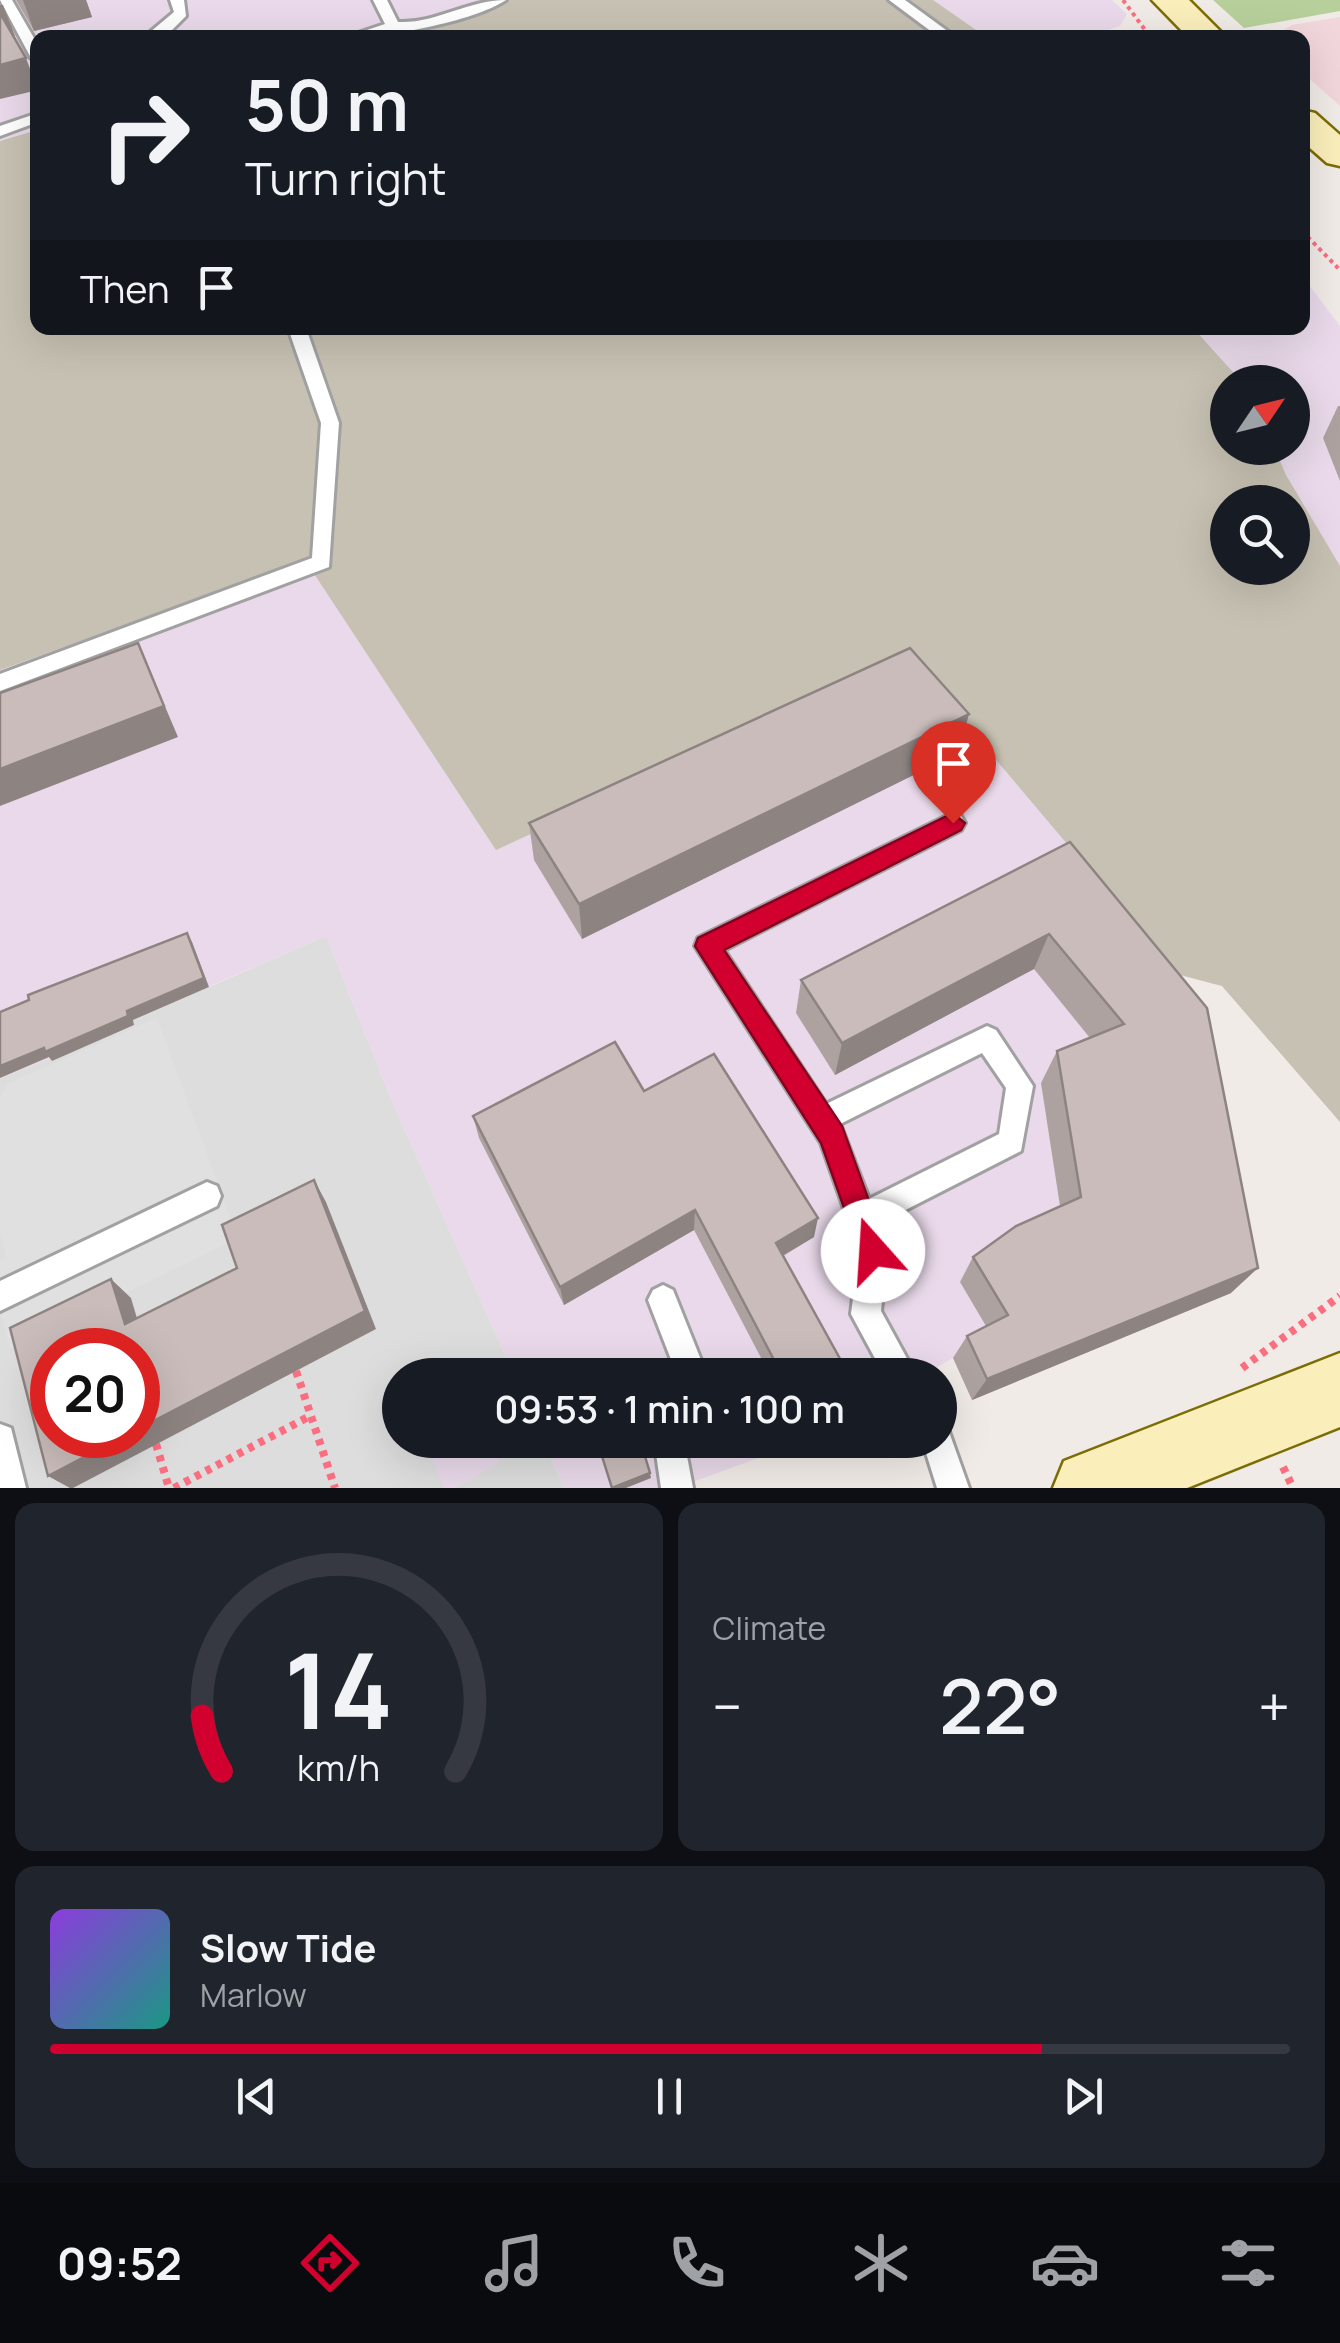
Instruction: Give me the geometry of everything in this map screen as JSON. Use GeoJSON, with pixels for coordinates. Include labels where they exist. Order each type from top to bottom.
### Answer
{"type":"FeatureCollection","features":[{"type":"Feature","properties":{"kind":"street"},"geometry":{"type":"LineString","coordinates":[[1169,0],[1201,30]]}},
{"type":"Feature","properties":{"kind":"street"},"geometry":{"type":"LineString","coordinates":[[1310,128],[1340,154]]}},
{"type":"Feature","properties":{"kind":"street"},"geometry":{"type":"LineString","coordinates":[[1091,1488],[1340,1390]]}},
{"type":"Feature","properties":{"kind":"lane"},"geometry":{"type":"LineString","coordinates":[[5,0],[30,44]]}},
{"type":"Feature","properties":{"kind":"lane"},"geometry":{"type":"LineString","coordinates":[[165,30],[181,14],[177,0]]}},
{"type":"Feature","properties":{"kind":"lane"},"geometry":{"type":"LineString","coordinates":[[380,0],[393,26]]}},
{"type":"Feature","properties":{"kind":"lane"},"geometry":{"type":"LineString","coordinates":[[379,30],[416,27],[499,0]]}},
{"type":"Feature","properties":{"kind":"lane"},"geometry":{"type":"LineString","coordinates":[[896,0],[939,30]]}},
{"type":"Feature","properties":{"kind":"lane"},"geometry":{"type":"LineString","coordinates":[[0,131],[30,122]]}},
{"type":"Feature","properties":{"kind":"lane"},"geometry":{"type":"LineString","coordinates":[[0,683],[322,562],[330,423],[299,335]]}},
{"type":"Feature","properties":{"kind":"lane"},"geometry":{"type":"LineString","coordinates":[[891,1358],[866,1314],[873,1251],[832,1136],[707,946],[953,823]]}},
{"type":"Feature","properties":{"kind":"lane"},"geometry":{"type":"LineString","coordinates":[[821,1120],[987,1038],[1020,1086],[1011,1142],[862,1218]]}},
{"type":"Feature","properties":{"kind":"lane"},"geometry":{"type":"LineString","coordinates":[[0,1296],[207,1196]]}},
{"type":"Feature","properties":{"kind":"lane"},"geometry":{"type":"LineString","coordinates":[[663,1300],[685,1358]]}},
{"type":"Feature","properties":{"kind":"lane"},"geometry":{"type":"LineString","coordinates":[[0,1439],[10,1488]]}},
{"type":"Feature","properties":{"kind":"lane"},"geometry":{"type":"LineString","coordinates":[[672,1458],[677,1488]]}},
{"type":"Feature","properties":{"kind":"lane"},"geometry":{"type":"LineString","coordinates":[[943,1458],[953,1488]]}},
{"type":"Feature","properties":{"kind":"path"},"geometry":{"type":"LineString","coordinates":[[1310,239],[1340,270]]}},
{"type":"Feature","properties":{"kind":"path"},"geometry":{"type":"LineString","coordinates":[[296,1371],[335,1488]]}},
{"type":"Feature","properties":{"kind":"path"},"geometry":{"type":"LineString","coordinates":[[160,1456],[171,1488],[310,1416]]}},
{"type":"Feature","properties":{"kind":"shaded area"},"geometry":{"type":"Polygon","coordinates":[[[0,0],[1112,0],[1127,14],[1120,26],[1108,30],[30,30],[30,335],[1310,335],[1310,286],[1340,326],[1340,1122],[1222,986],[1178,975],[1231,1293],[972,1400],[957,1358],[506,1358],[389,1094],[326,936],[133,1019],[134,1025],[0,1078],[0,0]]]}},
{"type":"Feature","properties":{"kind":"shaded area"},"geometry":{"type":"Polygon","coordinates":[[[493,0],[933,0],[976,30],[396,30],[493,0]]]}},
{"type":"Feature","properties":{"kind":"shaded area"},"geometry":{"type":"Polygon","coordinates":[[[1340,17],[1340,106],[1310,79],[1310,30],[1284,30],[1340,17]]]}},
{"type":"Feature","properties":{"kind":"shaded area"},"geometry":{"type":"Polygon","coordinates":[[[30,132],[30,335],[1199,335],[1227,365],[1210,365],[1210,465],[1282,465],[1292,485],[1210,485],[1210,585],[1310,585],[1310,515],[1340,566],[1340,1122],[1222,986],[1177,974],[910,658],[496,850],[305,560],[0,670],[0,141],[30,132]]]}},
{"type":"Feature","properties":{"kind":"shaded area"},"geometry":{"type":"Polygon","coordinates":[[[326,936],[389,1094],[506,1358],[382,1358],[382,1458],[551,1458],[564,1488],[0,1488],[0,1078],[134,1025],[133,1020],[326,936]]]}},
{"type":"Feature","properties":{"kind":"shaded area"},"geometry":{"type":"Polygon","coordinates":[[[157,1018],[238,1238],[53,1328],[30,1328],[30,1339],[10,1349],[0,1311],[0,1261],[6,1258],[0,1234],[0,1098],[7,1084],[157,1018]]]}},
{"type":"Feature","properties":{"kind":"shaded area"},"geometry":{"type":"Polygon","coordinates":[[[432,1458],[498,1458],[500,1462],[456,1488],[444,1488],[432,1458]]]}},
{"type":"Feature","properties":{"kind":"shaded area"},"geometry":{"type":"Polygon","coordinates":[[[551,1458],[758,1458],[676,1488],[564,1488],[551,1458]]]}},
{"type":"Feature","properties":{"kind":"green space"},"geometry":{"type":"Polygon","coordinates":[[[1213,0],[1340,0],[1340,11],[1244,28],[1213,0]]]}},
{"type":"Feature","properties":{"kind":"building"},"geometry":{"type":"Polygon","coordinates":[[[0,13],[26,58],[0,65],[0,13]]]}},
{"type":"Feature","properties":{"kind":"building"},"geometry":{"type":"Polygon","coordinates":[[[138,643],[164,706],[0,769],[0,693],[138,643]]]}},
{"type":"Feature","properties":{"kind":"building"},"geometry":{"type":"Polygon","coordinates":[[[910,648],[969,714],[579,904],[529,823],[910,648]]]}},
{"type":"Feature","properties":{"kind":"building"},"geometry":{"type":"Polygon","coordinates":[[[1070,842],[1207,1008],[1258,1268],[987,1379],[967,1336],[1008,1315],[973,1257],[1016,1226],[1081,1197],[1057,1051],[1124,1024],[1049,934],[842,1043],[801,980],[1070,842]]]}},
{"type":"Feature","properties":{"kind":"building"},"geometry":{"type":"Polygon","coordinates":[[[187,933],[204,978],[45,1052],[44,1048],[0,1066],[0,1012],[29,1000],[28,995],[187,933]]]}},
{"type":"Feature","properties":{"kind":"building"},"geometry":{"type":"Polygon","coordinates":[[[615,1042],[644,1091],[714,1054],[818,1218],[776,1243],[840,1358],[773,1358],[695,1210],[560,1287],[473,1116],[615,1042]]]}},
{"type":"Feature","properties":{"kind":"building"},"geometry":{"type":"Polygon","coordinates":[[[314,1180],[365,1311],[160,1418],[160,1328],[30,1328],[30,1406],[10,1328],[111,1279],[125,1324],[237,1268],[222,1225],[314,1180]]]}},
{"type":"Feature","properties":{"kind":"building"},"geometry":{"type":"Polygon","coordinates":[[[43,1458],[82,1458],[48,1476],[43,1458]]]}},
{"type":"Feature","properties":{"kind":"building"},"geometry":{"type":"Polygon","coordinates":[[[603,1458],[645,1458],[650,1473],[612,1488],[603,1458]]]}},
{"type":"Feature","properties":{"kind":"route"},"geometry":{"type":"LineString","coordinates":[[873,1251],[832,1136],[707,946],[953,823]]}}]}
